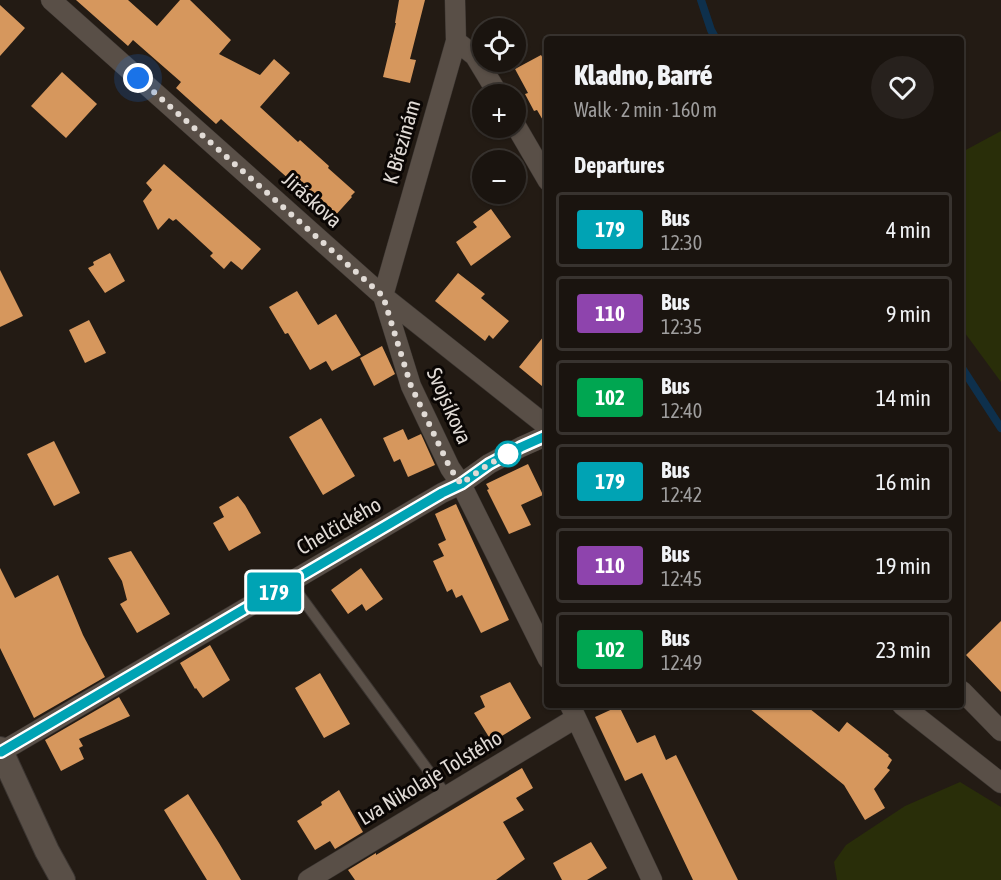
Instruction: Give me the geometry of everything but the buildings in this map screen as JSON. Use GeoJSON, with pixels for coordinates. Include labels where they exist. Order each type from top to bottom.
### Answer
{"type":"FeatureCollection","features":[{"type":"Feature","properties":{"kind":"street","name":"Jiráskova"},"geometry":{"type":"LineString","coordinates":[[51,0],[383,296],[544,424]]}},
{"type":"Feature","properties":{"kind":"street","name":"K Březinám"},"geometry":{"type":"LineString","coordinates":[[383,296],[456,41],[455,0]]}},
{"type":"Feature","properties":{"kind":"street"},"geometry":{"type":"LineString","coordinates":[[456,41],[475,56],[492,84]]}},
{"type":"Feature","properties":{"kind":"street"},"geometry":{"type":"LineString","coordinates":[[523,138],[544,174]]}},
{"type":"Feature","properties":{"kind":"street","name":"Svojsíkova"},"geometry":{"type":"LineString","coordinates":[[383,296],[411,386],[450,468],[461,484],[544,651]]}},
{"type":"Feature","properties":{"kind":"street","name":"Chelčického"},"geometry":{"type":"LineString","coordinates":[[1,751],[461,484],[489,464],[544,437]]}},
{"type":"Feature","properties":{"kind":"street"},"geometry":{"type":"LineString","coordinates":[[964,693],[1001,731]]}},
{"type":"Feature","properties":{"kind":"street"},"geometry":{"type":"LineString","coordinates":[[906,708],[999,777]]}},
{"type":"Feature","properties":{"kind":"street"},"geometry":{"type":"LineString","coordinates":[[573,711],[652,880]]}},
{"type":"Feature","properties":{"kind":"street","name":"Lva Nikolaje Tolstého"},"geometry":{"type":"LineString","coordinates":[[308,880],[447,796],[573,711]]}},
{"type":"Feature","properties":{"kind":"street"},"geometry":{"type":"LineString","coordinates":[[1,751],[47,851],[63,880]]}},
{"type":"Feature","properties":{"kind":"lane"},"geometry":{"type":"LineString","coordinates":[[290,582],[447,796]]}},
{"type":"Feature","properties":{"kind":"green space"},"geometry":{"type":"Polygon","coordinates":[[[1001,131],[1001,382],[964,332],[964,151],[1001,131]]]}},
{"type":"Feature","properties":{"kind":"green space"},"geometry":{"type":"Polygon","coordinates":[[[960,782],[1001,807],[1001,880],[837,880],[834,862],[846,845],[905,806],[960,782]]]}},
{"type":"Feature","properties":{"kind":"waterway"},"geometry":{"type":"LineString","coordinates":[[701,0],[714,36]]}},
{"type":"Feature","properties":{"kind":"waterway"},"geometry":{"type":"LineString","coordinates":[[964,371],[1001,428]]}},
{"type":"Feature","properties":{"kind":"bus line","name":"179"},"geometry":{"type":"LineString","coordinates":[[1,752],[461,484],[489,464],[544,437]]}},
{"type":"Feature","properties":{"kind":"route"},"geometry":{"type":"LineString","coordinates":[[138,78],[383,296],[411,386],[450,468],[461,484],[508,454]]}}]}
